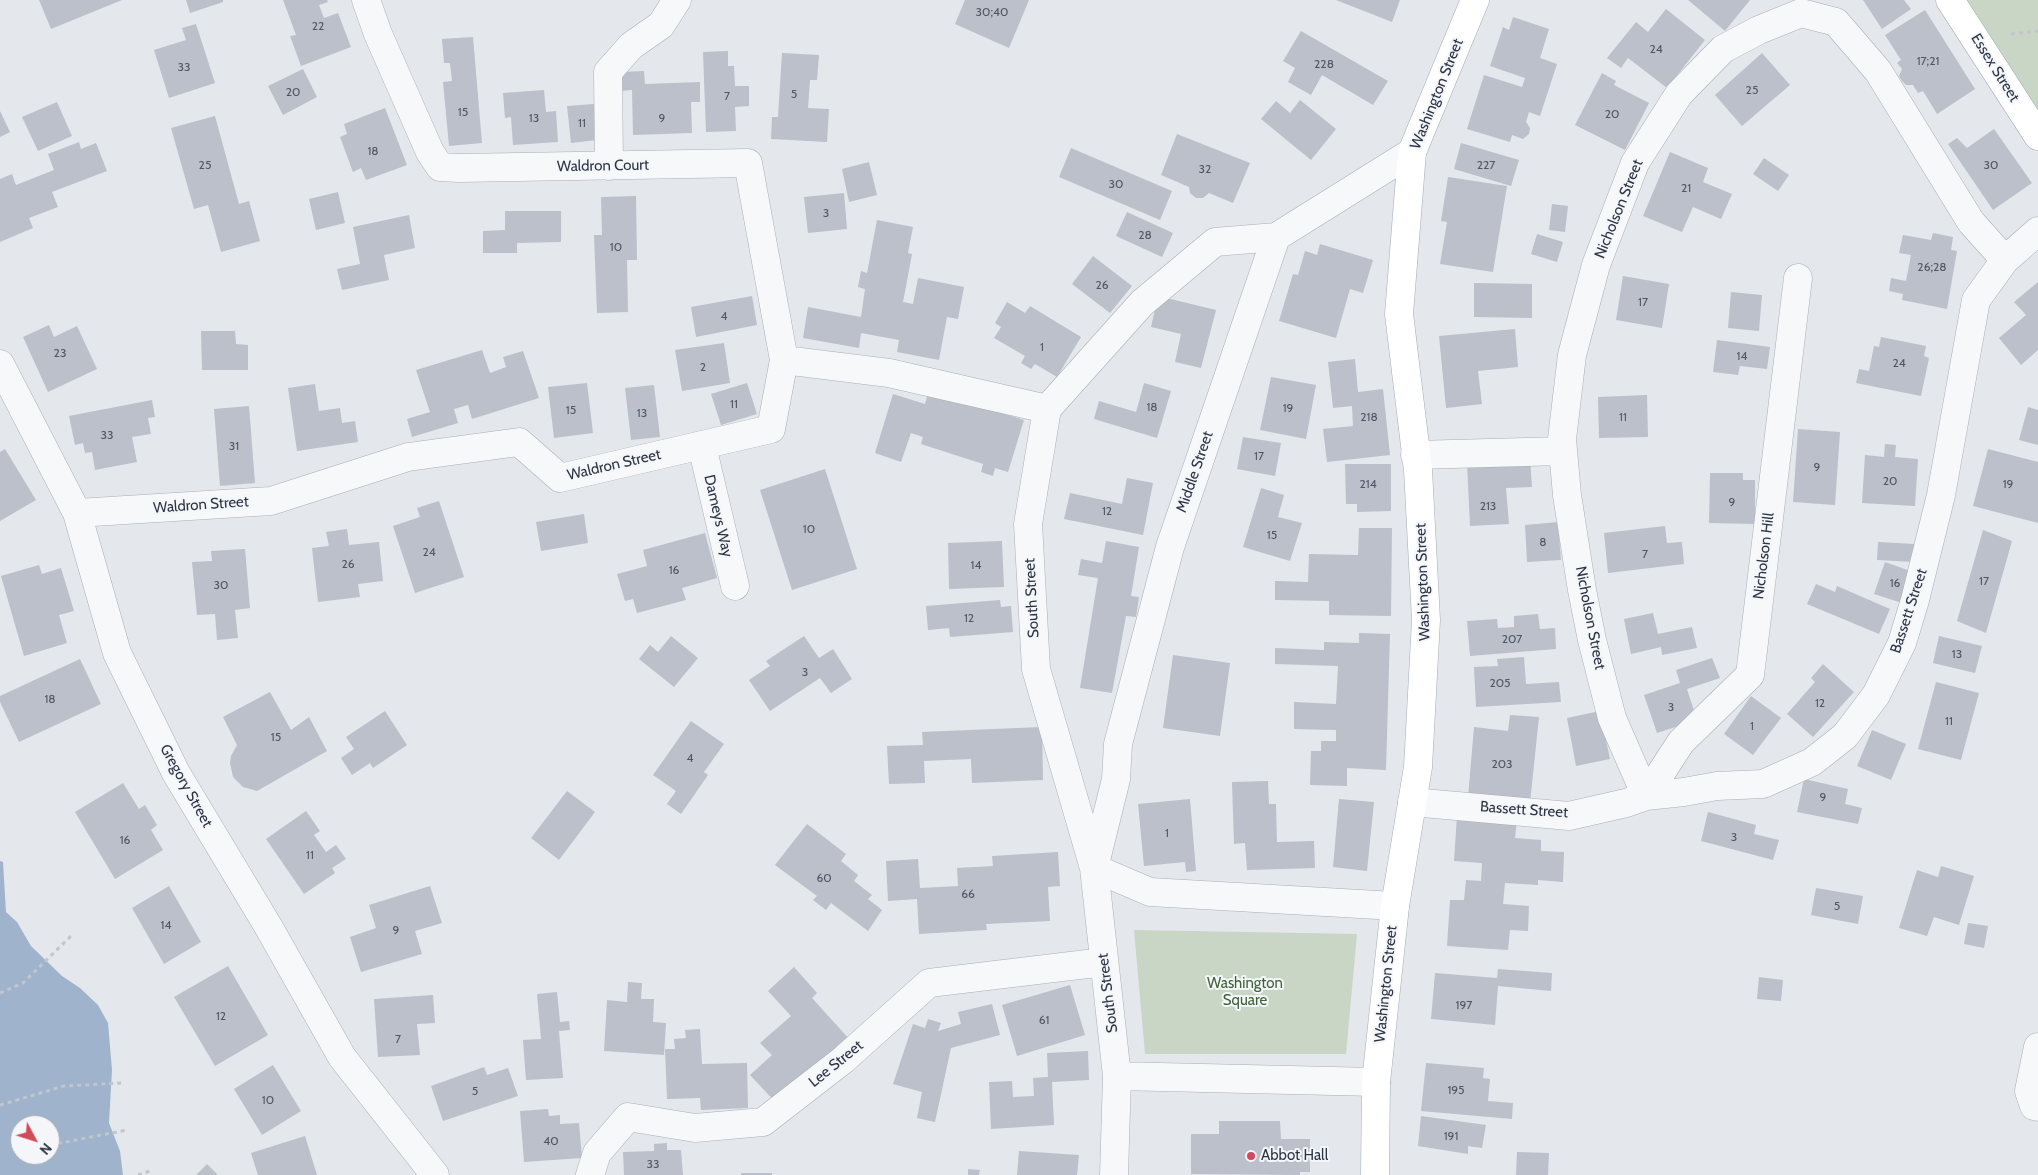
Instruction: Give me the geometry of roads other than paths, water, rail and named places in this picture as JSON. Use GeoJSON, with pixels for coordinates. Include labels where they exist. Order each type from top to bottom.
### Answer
{"type":"FeatureCollection","features":[{"type":"Feature","properties":{"kind":"main road","name":"Washington Street"},"geometry":{"type":"LineString","coordinates":[[1374,1175],[1376,1082],[1395,906],[1418,767],[1426,620],[1418,470],[1398,314],[1412,152],[1475,0]]}},
{"type":"Feature","properties":{"kind":"main road","name":"Essex Street"},"geometry":{"type":"LineString","coordinates":[[1950,0],[2038,136]]}},
{"type":"Feature","properties":{"kind":"street","name":"Waldron Court"},"geometry":{"type":"LineString","coordinates":[[366,0],[378,34],[430,152],[440,167],[748,163],[784,360]]}},
{"type":"Feature","properties":{"kind":"street"},"geometry":{"type":"LineString","coordinates":[[609,166],[608,72],[631,46],[661,25],[677,0]]}},
{"type":"Feature","properties":{"kind":"street","name":"Nicholson Street"},"geometry":{"type":"LineString","coordinates":[[1646,796],[1612,718],[1592,640],[1567,495],[1562,439],[1572,355],[1596,265],[1635,163],[1680,94],[1723,49],[1759,30],[1801,13],[1836,22],[1878,71],[1971,222],[2005,260]]}},
{"type":"Feature","properties":{"kind":"street"},"geometry":{"type":"LineString","coordinates":[[784,360],[889,373],[1047,409],[1142,303],[1215,242],[1276,237],[1412,152]]}},
{"type":"Feature","properties":{"kind":"street","name":"Bassett Street"},"geometry":{"type":"LineString","coordinates":[[1412,802],[1569,816],[1626,803],[1646,796],[1717,786],[1763,784],[1812,762],[1845,736],[1876,694],[1902,643],[1927,555],[1941,495],[1976,300],[2005,260],[2038,230]]}},
{"type":"Feature","properties":{"kind":"street","name":"Middle Street"},"geometry":{"type":"LineString","coordinates":[[1094,868],[1116,779],[1118,744],[1170,547],[1276,237]]}},
{"type":"Feature","properties":{"kind":"street","name":"Nicholson Hill"},"geometry":{"type":"LineString","coordinates":[[1646,796],[1681,742],[1750,675],[1798,278]]}},
{"type":"Feature","properties":{"kind":"street","name":"Waldron Street"},"geometry":{"type":"LineString","coordinates":[[76,513],[271,501],[408,457],[519,442],[560,478],[771,429],[784,360]]}},
{"type":"Feature","properties":{"kind":"street","name":"Gregory Street"},"geometry":{"type":"LineString","coordinates":[[0,364],[76,513],[117,653],[176,773],[268,926],[342,1057],[435,1175]]}},
{"type":"Feature","properties":{"kind":"street","name":"South Street"},"geometry":{"type":"LineString","coordinates":[[1047,409],[1028,524],[1036,669],[1094,868],[1117,1076]]}},
{"type":"Feature","properties":{"kind":"street","name":"Dameys Way"},"geometry":{"type":"LineString","coordinates":[[702,446],[735,586]]}},
{"type":"Feature","properties":{"kind":"street"},"geometry":{"type":"LineString","coordinates":[[1416,455],[1563,451]]}},
{"type":"Feature","properties":{"kind":"street"},"geometry":{"type":"LineString","coordinates":[[1094,868],[1150,892],[1395,906]]}},
{"type":"Feature","properties":{"kind":"street","name":"Lee Street"},"geometry":{"type":"LineString","coordinates":[[590,1175],[597,1153],[628,1117],[695,1128],[763,1122],[843,1060],[929,983],[1104,962]]}},
{"type":"Feature","properties":{"kind":"street"},"geometry":{"type":"LineString","coordinates":[[2038,1047],[2029,1091],[2034,1106],[2038,1107]]}},
{"type":"Feature","properties":{"kind":"street"},"geometry":{"type":"LineString","coordinates":[[1114,1175],[1117,1076],[1376,1082]]}},
{"type":"Feature","properties":{"kind":"water"},"geometry":{"type":"Polygon","coordinates":[[[0,861],[3,862],[6,912],[17,922],[31,946],[62,976],[80,988],[98,1005],[108,1023],[112,1070],[109,1123],[120,1151],[123,1175],[0,1175],[0,861]]]}},
{"type":"Feature","properties":{"kind":"place","name":"Abbot Hall"},"geometry":{"type":"Point","coordinates":[1251,1156]}},
{"type":"Feature","properties":{"kind":"park label","name":"Washington Square"},"geometry":{"type":"Point","coordinates":[1245,992]}}]}
